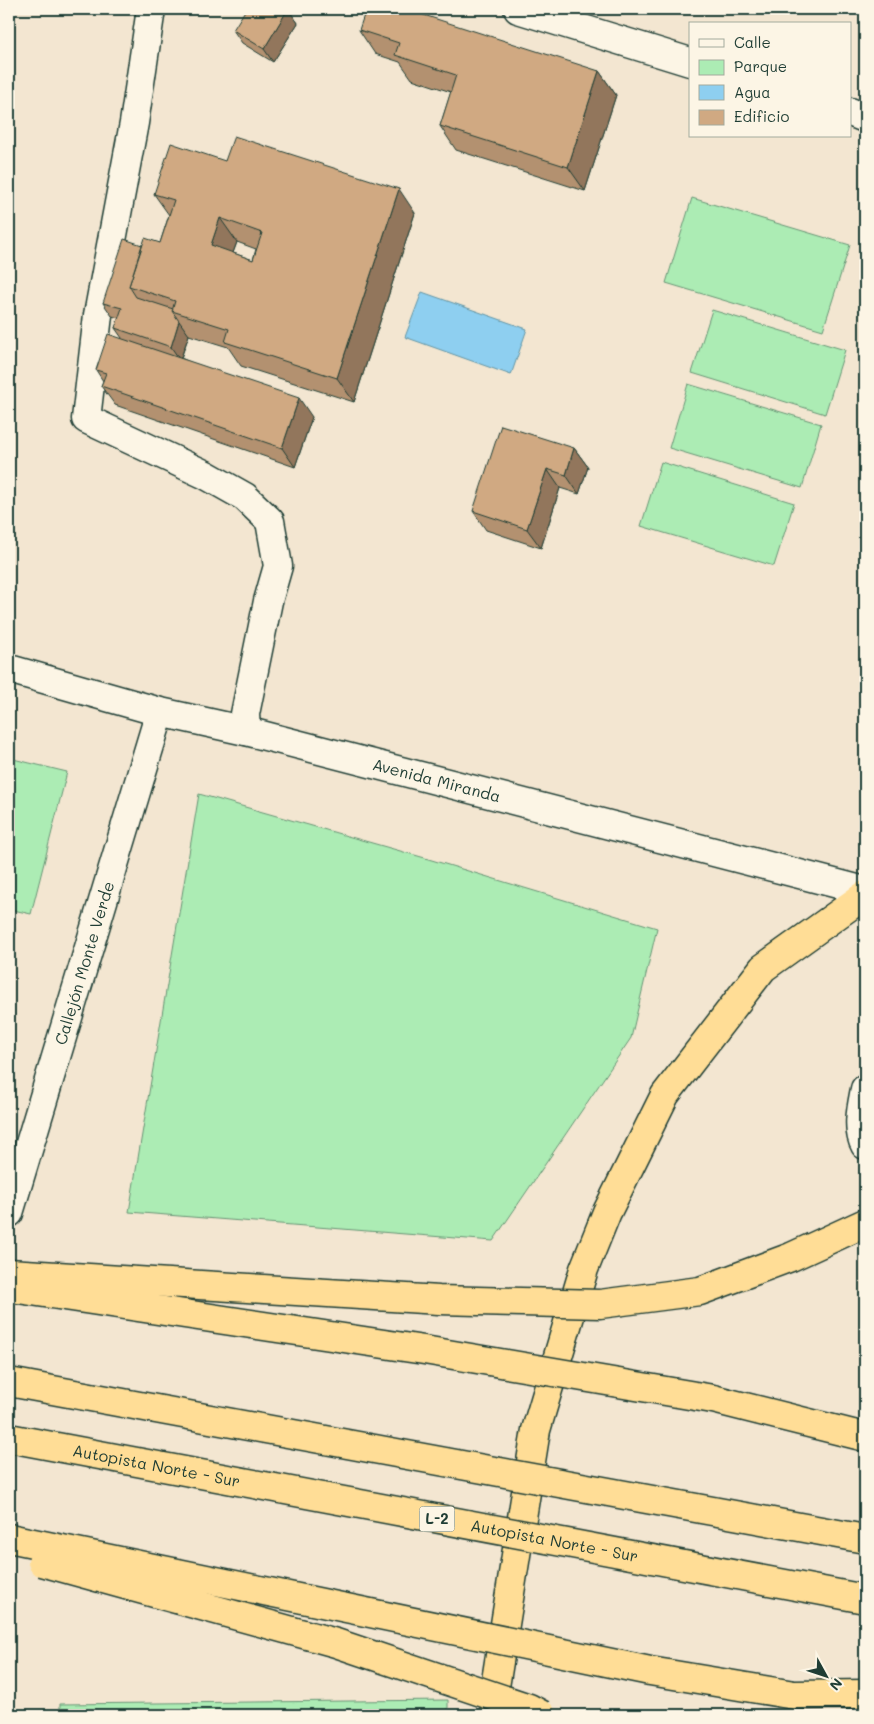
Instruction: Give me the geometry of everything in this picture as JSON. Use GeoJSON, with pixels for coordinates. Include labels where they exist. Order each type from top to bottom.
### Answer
{"type":"FeatureCollection","features":[{"type":"Feature","properties":{"kind":"highway"},"geometry":{"type":"LineString","coordinates":[[495,1715],[494,1693],[536,1430],[584,1269],[607,1212],[665,1095],[763,968],[865,895]]}},
{"type":"Feature","properties":{"kind":"highway"},"geometry":{"type":"LineString","coordinates":[[9,1273],[439,1300],[600,1304],[700,1291],[791,1257],[865,1222]]}},
{"type":"Feature","properties":{"kind":"highway"},"geometry":{"type":"LineString","coordinates":[[9,1288],[424,1350],[713,1399],[865,1437]]}},
{"type":"Feature","properties":{"kind":"highway"},"geometry":{"type":"LineString","coordinates":[[9,1382],[865,1539]]}},
{"type":"Feature","properties":{"kind":"highway","name":"Autopista Norte - Sur"},"geometry":{"type":"LineString","coordinates":[[9,1438],[865,1598]]}},
{"type":"Feature","properties":{"kind":"highway"},"geometry":{"type":"LineString","coordinates":[[9,1538],[650,1671],[794,1696],[865,1694]]}},
{"type":"Feature","properties":{"kind":"highway"},"geometry":{"type":"LineString","coordinates":[[9,1553],[336,1643],[529,1708],[542,1715]]}},
{"type":"Feature","properties":{"kind":"street"},"geometry":{"type":"LineString","coordinates":[[151,9],[134,123],[98,315],[86,419],[206,475],[245,497],[270,521],[278,566],[268,601],[245,714],[246,731]]}},
{"type":"Feature","properties":{"kind":"street"},"geometry":{"type":"LineString","coordinates":[[518,9],[689,62]]}},
{"type":"Feature","properties":{"kind":"street"},"geometry":{"type":"LineString","coordinates":[[852,113],[865,118]]}},
{"type":"Feature","properties":{"kind":"street","name":"Avenida Miranda"},"geometry":{"type":"LineString","coordinates":[[9,669],[160,712],[246,731],[865,891]]}},
{"type":"Feature","properties":{"kind":"street","name":"Callejón Monte Verde"},"geometry":{"type":"LineString","coordinates":[[9,1213],[160,712]]}},
{"type":"Feature","properties":{"kind":"street"},"geometry":{"type":"LineString","coordinates":[[865,1088],[861,1111],[862,1139],[865,1145]]}},
{"type":"Feature","properties":{"kind":"green space"},"geometry":{"type":"Polygon","coordinates":[[[692,198],[850,245],[823,330],[666,283],[692,198]]]}},
{"type":"Feature","properties":{"kind":"green space"},"geometry":{"type":"Polygon","coordinates":[[[712,310],[845,350],[825,414],[692,373],[712,310]]]}},
{"type":"Feature","properties":{"kind":"green space"},"geometry":{"type":"Polygon","coordinates":[[[688,384],[821,424],[802,488],[669,448],[688,384]]]}},
{"type":"Feature","properties":{"kind":"green space"},"geometry":{"type":"Polygon","coordinates":[[[661,462],[794,503],[774,566],[641,526],[661,462]]]}},
{"type":"Feature","properties":{"kind":"green space"},"geometry":{"type":"Polygon","coordinates":[[[9,758],[67,772],[31,914],[9,909],[9,758]]]}},
{"type":"Feature","properties":{"kind":"green space"},"geometry":{"type":"Polygon","coordinates":[[[199,794],[425,858],[657,928],[631,1038],[493,1241],[129,1212],[199,794]]]}},
{"type":"Feature","properties":{"kind":"green space"},"geometry":{"type":"Polygon","coordinates":[[[448,1700],[448,1715],[60,1715],[60,1704],[448,1700]]]}},
{"type":"Feature","properties":{"kind":"water"},"geometry":{"type":"Polygon","coordinates":[[[422,292],[527,329],[511,375],[405,337],[422,292]]]}},
{"type":"Feature","properties":{"kind":"building"},"geometry":{"type":"Polygon","coordinates":[[[246,9],[288,9],[264,49],[233,30],[246,9]]]}},
{"type":"Feature","properties":{"kind":"building"},"geometry":{"type":"Polygon","coordinates":[[[366,9],[405,9],[599,71],[568,167],[440,126],[456,75],[395,55],[399,43],[359,30],[366,9]]]}},
{"type":"Feature","properties":{"kind":"building"},"geometry":{"type":"Polygon","coordinates":[[[234,136],[399,189],[337,378],[225,342],[229,329],[172,311],[175,301],[129,286],[145,238],[160,243],[174,200],[154,194],[171,143],[225,161],[234,136]],[[220,218],[211,245],[253,260],[262,233],[220,218]]]}},
{"type":"Feature","properties":{"kind":"building"},"geometry":{"type":"Polygon","coordinates":[[[124,239],[142,245],[129,286],[136,297],[173,309],[172,311],[179,321],[171,347],[115,328],[122,308],[103,303],[124,239]]]}},
{"type":"Feature","properties":{"kind":"building"},"geometry":{"type":"Polygon","coordinates":[[[108,334],[299,398],[282,448],[101,386],[106,373],[96,370],[108,334]]]}},
{"type":"Feature","properties":{"kind":"building"},"geometry":{"type":"Polygon","coordinates":[[[501,425],[574,448],[566,475],[547,469],[527,529],[473,511],[501,425]]]}}]}
